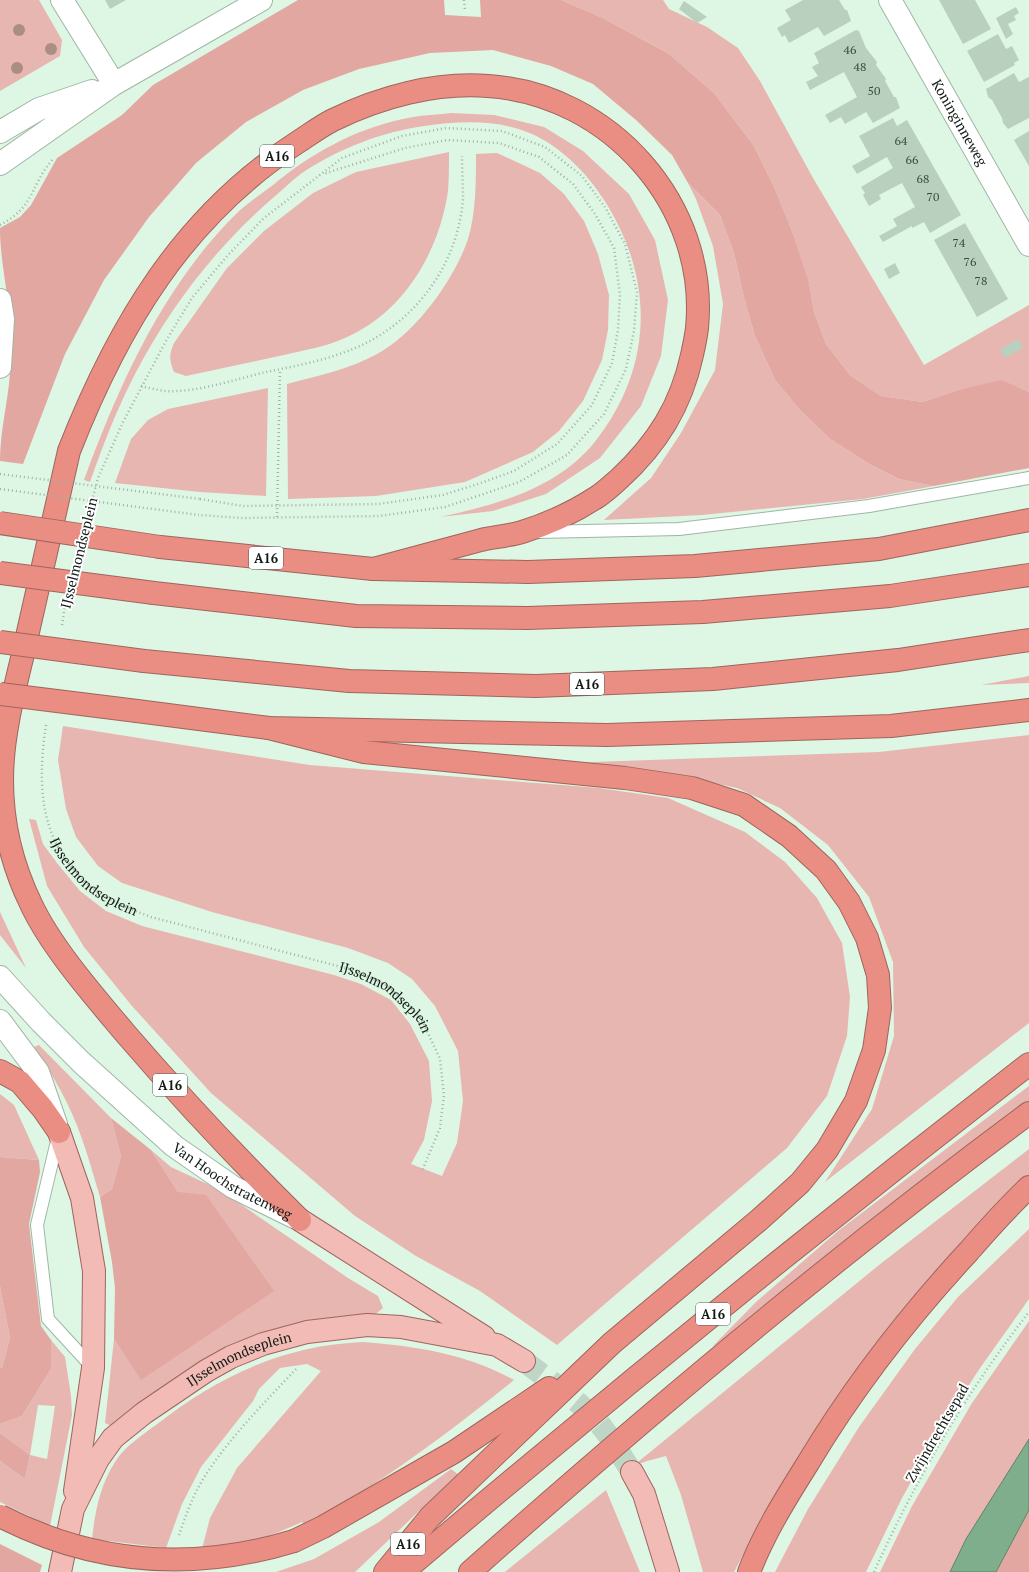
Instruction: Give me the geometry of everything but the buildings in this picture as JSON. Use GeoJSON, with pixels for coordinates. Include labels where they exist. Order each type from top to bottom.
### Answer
{"type":"FeatureCollection","features":[{"type":"Feature","properties":{"kind":"highway","name":"A16"},"geometry":{"type":"LineString","coordinates":[[300,1220],[240,1161],[177,1094],[95,998],[52,940],[32,906],[12,860],[5,822],[2,780],[7,725],[70,451],[86,409],[125,332],[152,285],[185,241],[229,196],[274,158],[332,120],[390,97],[444,86],[488,86],[529,92],[566,105],[600,125],[638,156],[664,190],[686,236],[697,282],[697,328],[688,375],[668,421],[641,458],[600,496],[563,516],[519,533],[487,538],[373,569]]}},
{"type":"Feature","properties":{"kind":"highway","name":"A16"},"geometry":{"type":"LineString","coordinates":[[0,523],[160,547],[373,569],[528,572],[695,566],[879,549],[1029,520]]}},
{"type":"Feature","properties":{"kind":"highway"},"geometry":{"type":"LineString","coordinates":[[0,572],[154,593],[356,616],[528,618],[718,611],[890,596],[1029,575]]}},
{"type":"Feature","properties":{"kind":"highway","name":"A16"},"geometry":{"type":"LineString","coordinates":[[0,642],[144,661],[349,681],[536,686],[713,679],[898,660],[1029,640]]}},
{"type":"Feature","properties":{"kind":"highway","name":"A16"},"geometry":{"type":"LineString","coordinates":[[0,694],[268,728],[607,735],[891,726],[1029,710]]}},
{"type":"Feature","properties":{"kind":"highway","name":"A16"},"geometry":{"type":"LineString","coordinates":[[268,728],[364,752],[624,778],[692,788],[744,805],[788,836],[826,870],[849,902],[866,938],[878,975],[880,1008],[874,1050],[856,1101],[827,1150],[800,1183],[760,1220],[612,1343],[430,1516],[385,1572]]}},
{"type":"Feature","properties":{"kind":"highway","name":"A16"},"geometry":{"type":"LineString","coordinates":[[403,1572],[643,1370],[902,1162],[1029,1064]]}},
{"type":"Feature","properties":{"kind":"highway"},"geometry":{"type":"LineString","coordinates":[[0,1071],[20,1082],[43,1109],[59,1132]]}},
{"type":"Feature","properties":{"kind":"highway","name":"A16"},"geometry":{"type":"LineString","coordinates":[[470,1572],[666,1401],[799,1292],[952,1170],[1029,1113]]}},
{"type":"Feature","properties":{"kind":"highway"},"geometry":{"type":"LineString","coordinates":[[749,1572],[756,1554],[784,1502],[830,1426],[877,1359],[943,1279],[1029,1187]]}},
{"type":"Feature","properties":{"kind":"highway","name":"A16"},"geometry":{"type":"LineString","coordinates":[[0,1516],[23,1528],[94,1552],[147,1561],[198,1562],[274,1548],[294,1541],[323,1527],[454,1452],[512,1414],[612,1343]]}},
{"type":"Feature","properties":{"kind":"main road"},"geometry":{"type":"LineString","coordinates":[[59,1132],[82,1198],[94,1271],[94,1368],[73,1509]]}},
{"type":"Feature","properties":{"kind":"main road","name":"Van Hoochstratenweg"},"geometry":{"type":"LineString","coordinates":[[300,1220],[433,1306],[497,1345]]}},
{"type":"Feature","properties":{"kind":"main road","name":"IJsselmondseplein"},"geometry":{"type":"LineString","coordinates":[[60,1572],[73,1509],[98,1459],[113,1438],[144,1413],[206,1371],[232,1357],[263,1344],[307,1332],[367,1326],[401,1327],[497,1345],[524,1361]]}},
{"type":"Feature","properties":{"kind":"main road"},"geometry":{"type":"LineString","coordinates":[[632,1472],[644,1494],[668,1572]]}},
{"type":"Feature","properties":{"kind":"street"},"geometry":{"type":"LineString","coordinates":[[62,0],[114,84]]}},
{"type":"Feature","properties":{"kind":"street"},"geometry":{"type":"LineString","coordinates":[[0,164],[114,84],[260,0]]}},
{"type":"Feature","properties":{"kind":"street","name":"Koninginneweg"},"geometry":{"type":"LineString","coordinates":[[890,0],[1029,245]]}},
{"type":"Feature","properties":{"kind":"street"},"geometry":{"type":"LineString","coordinates":[[0,132],[39,109],[114,84]]}},
{"type":"Feature","properties":{"kind":"street"},"geometry":{"type":"LineString","coordinates":[[0,300],[3,319],[0,367]]}},
{"type":"Feature","properties":{"kind":"street","name":"Van Hoochstratenweg"},"geometry":{"type":"LineString","coordinates":[[0,977],[41,1022],[81,1062],[174,1146],[233,1187],[300,1220]]}},
{"type":"Feature","properties":{"kind":"street"},"geometry":{"type":"LineString","coordinates":[[0,1021],[38,1072],[59,1132]]}},
{"type":"Feature","properties":{"kind":"lane"},"geometry":{"type":"LineString","coordinates":[[519,533],[678,529],[869,506],[1029,478]]}},
{"type":"Feature","properties":{"kind":"lane"},"geometry":{"type":"LineString","coordinates":[[59,1132],[37,1224],[48,1319],[94,1368]]}},
{"type":"Feature","properties":{"kind":"path"},"geometry":{"type":"LineString","coordinates":[[464,0],[465,10]]}},
{"type":"Feature","properties":{"kind":"path","name":"IJsselmondseplein"},"geometry":{"type":"LineString","coordinates":[[0,489],[199,515],[242,518],[379,516],[445,507],[519,482],[567,455],[604,414],[626,369],[634,331],[637,292],[625,244],[605,207],[582,176],[545,147],[502,131],[446,128],[402,136],[342,158],[264,218],[228,255],[192,298],[141,386],[98,478],[88,516]]}},
{"type":"Feature","properties":{"kind":"path"},"geometry":{"type":"LineString","coordinates":[[0,474],[242,506],[378,504],[443,495],[514,471],[557,444],[592,406],[612,363],[618,330],[620,295],[614,248],[595,214],[573,184],[539,157],[499,143],[447,140],[405,148],[346,168],[322,174]]}},
{"type":"Feature","properties":{"kind":"path"},"geometry":{"type":"LineString","coordinates":[[141,386],[166,391],[193,389],[342,353],[378,337],[406,317],[431,288],[449,257],[457,229],[463,198],[462,156]]}},
{"type":"Feature","properties":{"kind":"path"},"geometry":{"type":"LineString","coordinates":[[0,225],[17,215],[28,203],[46,167],[54,158]]}},
{"type":"Feature","properties":{"kind":"path"},"geometry":{"type":"LineString","coordinates":[[277,517],[276,505],[280,369]]}},
{"type":"Feature","properties":{"kind":"path","name":"IJsselmondseplein"},"geometry":{"type":"LineString","coordinates":[[61,630],[66,600]]}},
{"type":"Feature","properties":{"kind":"path","name":"IJsselmondseplein"},"geometry":{"type":"LineString","coordinates":[[47,720],[42,775],[44,811],[52,838],[66,862],[90,887],[120,905],[152,917],[353,970],[388,986],[420,1018],[440,1060],[444,1095],[440,1128],[422,1171]]}},
{"type":"Feature","properties":{"kind":"path","name":"Zwijndrechtsepad"},"geometry":{"type":"LineString","coordinates":[[874,1572],[908,1504],[965,1403],[1029,1312]]}},
{"type":"Feature","properties":{"kind":"path","name":"IJsselmondseplein"},"geometry":{"type":"LineString","coordinates":[[177,1539],[196,1491],[218,1459],[247,1422],[298,1367]]}},
{"type":"Feature","properties":{"kind":"shaded area"},"geometry":{"type":"Polygon","coordinates":[[[0,0],[39,0],[62,40],[60,56],[0,91],[0,0]]]}},
{"type":"Feature","properties":{"kind":"shaded area"},"geometry":{"type":"Polygon","coordinates":[[[298,0],[444,0],[445,15],[481,17],[480,0],[561,0],[605,19],[669,54],[714,93],[754,146],[775,189],[794,236],[809,282],[814,312],[826,344],[850,375],[881,396],[923,402],[958,390],[1001,380],[1029,392],[1029,468],[934,486],[899,479],[871,465],[830,439],[800,410],[775,380],[755,336],[744,298],[734,253],[720,215],[688,183],[672,155],[636,120],[593,84],[551,66],[493,50],[430,53],[359,69],[303,90],[246,122],[196,163],[149,217],[104,280],[65,354],[23,464],[0,461],[1,439],[9,384],[10,321],[0,241],[0,228],[20,217],[31,205],[57,158],[122,115],[153,85],[298,0]]]}},
{"type":"Feature","properties":{"kind":"shaded area"},"geometry":{"type":"Polygon","coordinates":[[[561,0],[663,0],[669,9],[707,27],[738,48],[760,81],[813,178],[924,365],[1029,305],[1029,392],[1001,381],[958,390],[923,402],[881,396],[850,375],[826,344],[814,312],[809,282],[794,236],[775,189],[754,146],[714,93],[669,54],[605,19],[561,0]]]}},
{"type":"Feature","properties":{"kind":"shaded area"},"geometry":{"type":"Polygon","coordinates":[[[451,113],[494,115],[544,127],[583,151],[629,194],[655,240],[668,300],[661,356],[641,406],[600,458],[546,494],[493,511],[440,517],[482,507],[524,493],[562,472],[579,459],[594,443],[614,414],[628,384],[637,354],[641,323],[639,292],[632,261],[621,230],[604,200],[590,180],[563,153],[543,139],[519,129],[506,126],[478,122],[465,122],[437,124],[393,132],[347,148],[301,174],[253,216],[214,257],[163,325],[122,400],[90,482],[84,480],[112,409],[145,339],[164,306],[186,274],[209,243],[235,215],[248,203],[302,163],[334,144],[385,123],[421,116],[451,113]]]}},
{"type":"Feature","properties":{"kind":"shaded area"},"geometry":{"type":"Polygon","coordinates":[[[449,152],[448,191],[436,237],[427,258],[415,278],[401,297],[384,313],[366,327],[345,338],[323,346],[186,376],[174,372],[170,357],[174,343],[227,268],[264,231],[313,193],[356,172],[449,152]]]}},
{"type":"Feature","properties":{"kind":"shaded area"},"geometry":{"type":"Polygon","coordinates":[[[497,153],[540,173],[564,194],[584,221],[598,254],[609,295],[608,330],[602,360],[583,401],[559,431],[533,452],[465,482],[376,496],[288,499],[287,384],[333,372],[367,359],[392,345],[419,319],[443,288],[462,255],[468,239],[473,219],[476,186],[476,154],[497,153]]]}},
{"type":"Feature","properties":{"kind":"shaded area"},"geometry":{"type":"Polygon","coordinates":[[[688,183],[720,215],[734,253],[744,298],[755,336],[775,380],[800,410],[830,439],[871,465],[899,479],[934,486],[863,499],[702,515],[604,520],[651,478],[681,433],[715,370],[723,304],[713,246],[696,199],[688,183]]]}},
{"type":"Feature","properties":{"kind":"shaded area"},"geometry":{"type":"Polygon","coordinates":[[[268,388],[266,496],[200,492],[115,483],[131,439],[148,420],[168,409],[268,388]]]}},
{"type":"Feature","properties":{"kind":"shaded area"},"geometry":{"type":"Polygon","coordinates":[[[1029,676],[1029,683],[981,685],[1029,676]]]}},
{"type":"Feature","properties":{"kind":"shaded area"},"geometry":{"type":"Polygon","coordinates":[[[63,726],[310,765],[599,788],[668,798],[745,832],[785,862],[817,898],[842,943],[850,997],[847,1036],[827,1096],[787,1148],[557,1345],[480,1291],[416,1256],[355,1216],[211,1093],[132,1006],[84,947],[47,886],[29,819],[36,820],[43,844],[80,891],[106,911],[142,926],[334,975],[361,984],[391,1000],[410,1024],[429,1061],[432,1101],[424,1140],[411,1164],[442,1176],[457,1143],[463,1101],[458,1051],[435,1006],[412,979],[388,963],[348,948],[212,912],[122,883],[98,866],[76,837],[66,809],[58,760],[63,726]]]}},
{"type":"Feature","properties":{"kind":"shaded area"},"geometry":{"type":"Polygon","coordinates":[[[1029,735],[1029,1023],[825,1182],[872,1109],[894,1036],[893,962],[869,897],[828,845],[780,808],[737,788],[681,776],[564,763],[879,752],[1029,735]]]}},
{"type":"Feature","properties":{"kind":"shaded area"},"geometry":{"type":"Polygon","coordinates":[[[0,912],[26,968],[0,935],[0,912]]]}},
{"type":"Feature","properties":{"kind":"shaded area"},"geometry":{"type":"Polygon","coordinates":[[[39,1045],[111,1118],[121,1156],[112,1189],[100,1197],[78,1127],[55,1080],[34,1047],[39,1045]]]}},
{"type":"Feature","properties":{"kind":"shaded area"},"geometry":{"type":"Polygon","coordinates":[[[1029,1086],[1029,1110],[761,1314],[712,1347],[756,1302],[838,1231],[1029,1086]]]}},
{"type":"Feature","properties":{"kind":"shaded area"},"geometry":{"type":"Polygon","coordinates":[[[0,1094],[14,1105],[39,1160],[0,1157],[0,1094]]]}},
{"type":"Feature","properties":{"kind":"shaded area"},"geometry":{"type":"Polygon","coordinates":[[[111,1118],[151,1150],[178,1192],[206,1195],[274,1291],[141,1380],[114,1339],[115,1288],[112,1262],[100,1197],[112,1189],[121,1156],[111,1118]]]}},
{"type":"Feature","properties":{"kind":"shaded area"},"geometry":{"type":"Polygon","coordinates":[[[1029,1149],[1029,1175],[836,1402],[775,1495],[734,1572],[703,1572],[681,1495],[666,1456],[633,1466],[879,1265],[1029,1149]]]}},
{"type":"Feature","properties":{"kind":"shaded area"},"geometry":{"type":"Polygon","coordinates":[[[151,1150],[171,1167],[220,1190],[348,1278],[378,1296],[383,1308],[372,1317],[327,1318],[291,1324],[235,1344],[183,1373],[111,1426],[105,1423],[114,1339],[141,1379],[178,1192],[151,1150]]]}},
{"type":"Feature","properties":{"kind":"shaded area"},"geometry":{"type":"Polygon","coordinates":[[[0,1157],[39,1160],[40,1172],[29,1224],[41,1326],[51,1340],[51,1369],[22,1416],[0,1424],[0,1367],[2,1368],[10,1338],[0,1286],[0,1157]]]}},
{"type":"Feature","properties":{"kind":"shaded area"},"geometry":{"type":"Polygon","coordinates":[[[1029,1229],[1029,1299],[978,1371],[934,1440],[901,1500],[866,1572],[775,1572],[808,1509],[859,1427],[915,1349],[958,1297],[1029,1229]]]}},
{"type":"Feature","properties":{"kind":"shaded area"},"geometry":{"type":"Polygon","coordinates":[[[0,1286],[10,1338],[2,1368],[0,1367],[0,1286]]]}},
{"type":"Feature","properties":{"kind":"shaded area"},"geometry":{"type":"Polygon","coordinates":[[[1029,1321],[1029,1439],[966,1539],[950,1572],[880,1572],[912,1506],[972,1403],[1029,1321]]]}},
{"type":"Feature","properties":{"kind":"shaded area"},"geometry":{"type":"Polygon","coordinates":[[[51,1340],[65,1357],[71,1396],[72,1415],[50,1526],[0,1502],[0,1461],[25,1479],[30,1455],[0,1433],[0,1424],[22,1416],[51,1369],[51,1340]],[[38,1405],[30,1455],[47,1459],[55,1406],[38,1405]]]}},
{"type":"Feature","properties":{"kind":"shaded area"},"geometry":{"type":"Polygon","coordinates":[[[363,1342],[402,1346],[441,1353],[478,1364],[514,1380],[439,1439],[386,1476],[359,1494],[304,1525],[302,1522],[265,1537],[228,1546],[202,1549],[210,1518],[237,1468],[321,1371],[307,1364],[280,1368],[259,1389],[253,1401],[201,1467],[182,1504],[166,1548],[92,1539],[99,1499],[102,1489],[115,1462],[123,1451],[179,1408],[227,1378],[279,1357],[306,1349],[334,1344],[363,1342]]]}},
{"type":"Feature","properties":{"kind":"shaded area"},"geometry":{"type":"Polygon","coordinates":[[[0,1433],[30,1455],[25,1479],[0,1461],[0,1433]]]}},
{"type":"Feature","properties":{"kind":"shaded area"},"geometry":{"type":"Polygon","coordinates":[[[1029,1439],[1029,1510],[996,1572],[950,1572],[966,1539],[1029,1439]]]}},
{"type":"Feature","properties":{"kind":"shaded area"},"geometry":{"type":"Polygon","coordinates":[[[451,1469],[458,1474],[355,1572],[276,1572],[314,1559],[379,1522],[451,1469]]]}},
{"type":"Feature","properties":{"kind":"shaded area"},"geometry":{"type":"Polygon","coordinates":[[[606,1490],[640,1572],[505,1572],[606,1490]]]}},
{"type":"Feature","properties":{"kind":"shaded area"},"geometry":{"type":"Polygon","coordinates":[[[1029,1510],[1029,1572],[996,1572],[1029,1510]]]}},
{"type":"Feature","properties":{"kind":"shaded area"},"geometry":{"type":"Polygon","coordinates":[[[0,1544],[42,1565],[40,1572],[0,1572],[0,1544]]]}},
{"type":"Feature","properties":{"kind":"tunnel"},"geometry":{"type":"LineString","coordinates":[[524,1361],[567,1393],[597,1421],[609,1436],[632,1472]]}}]}
